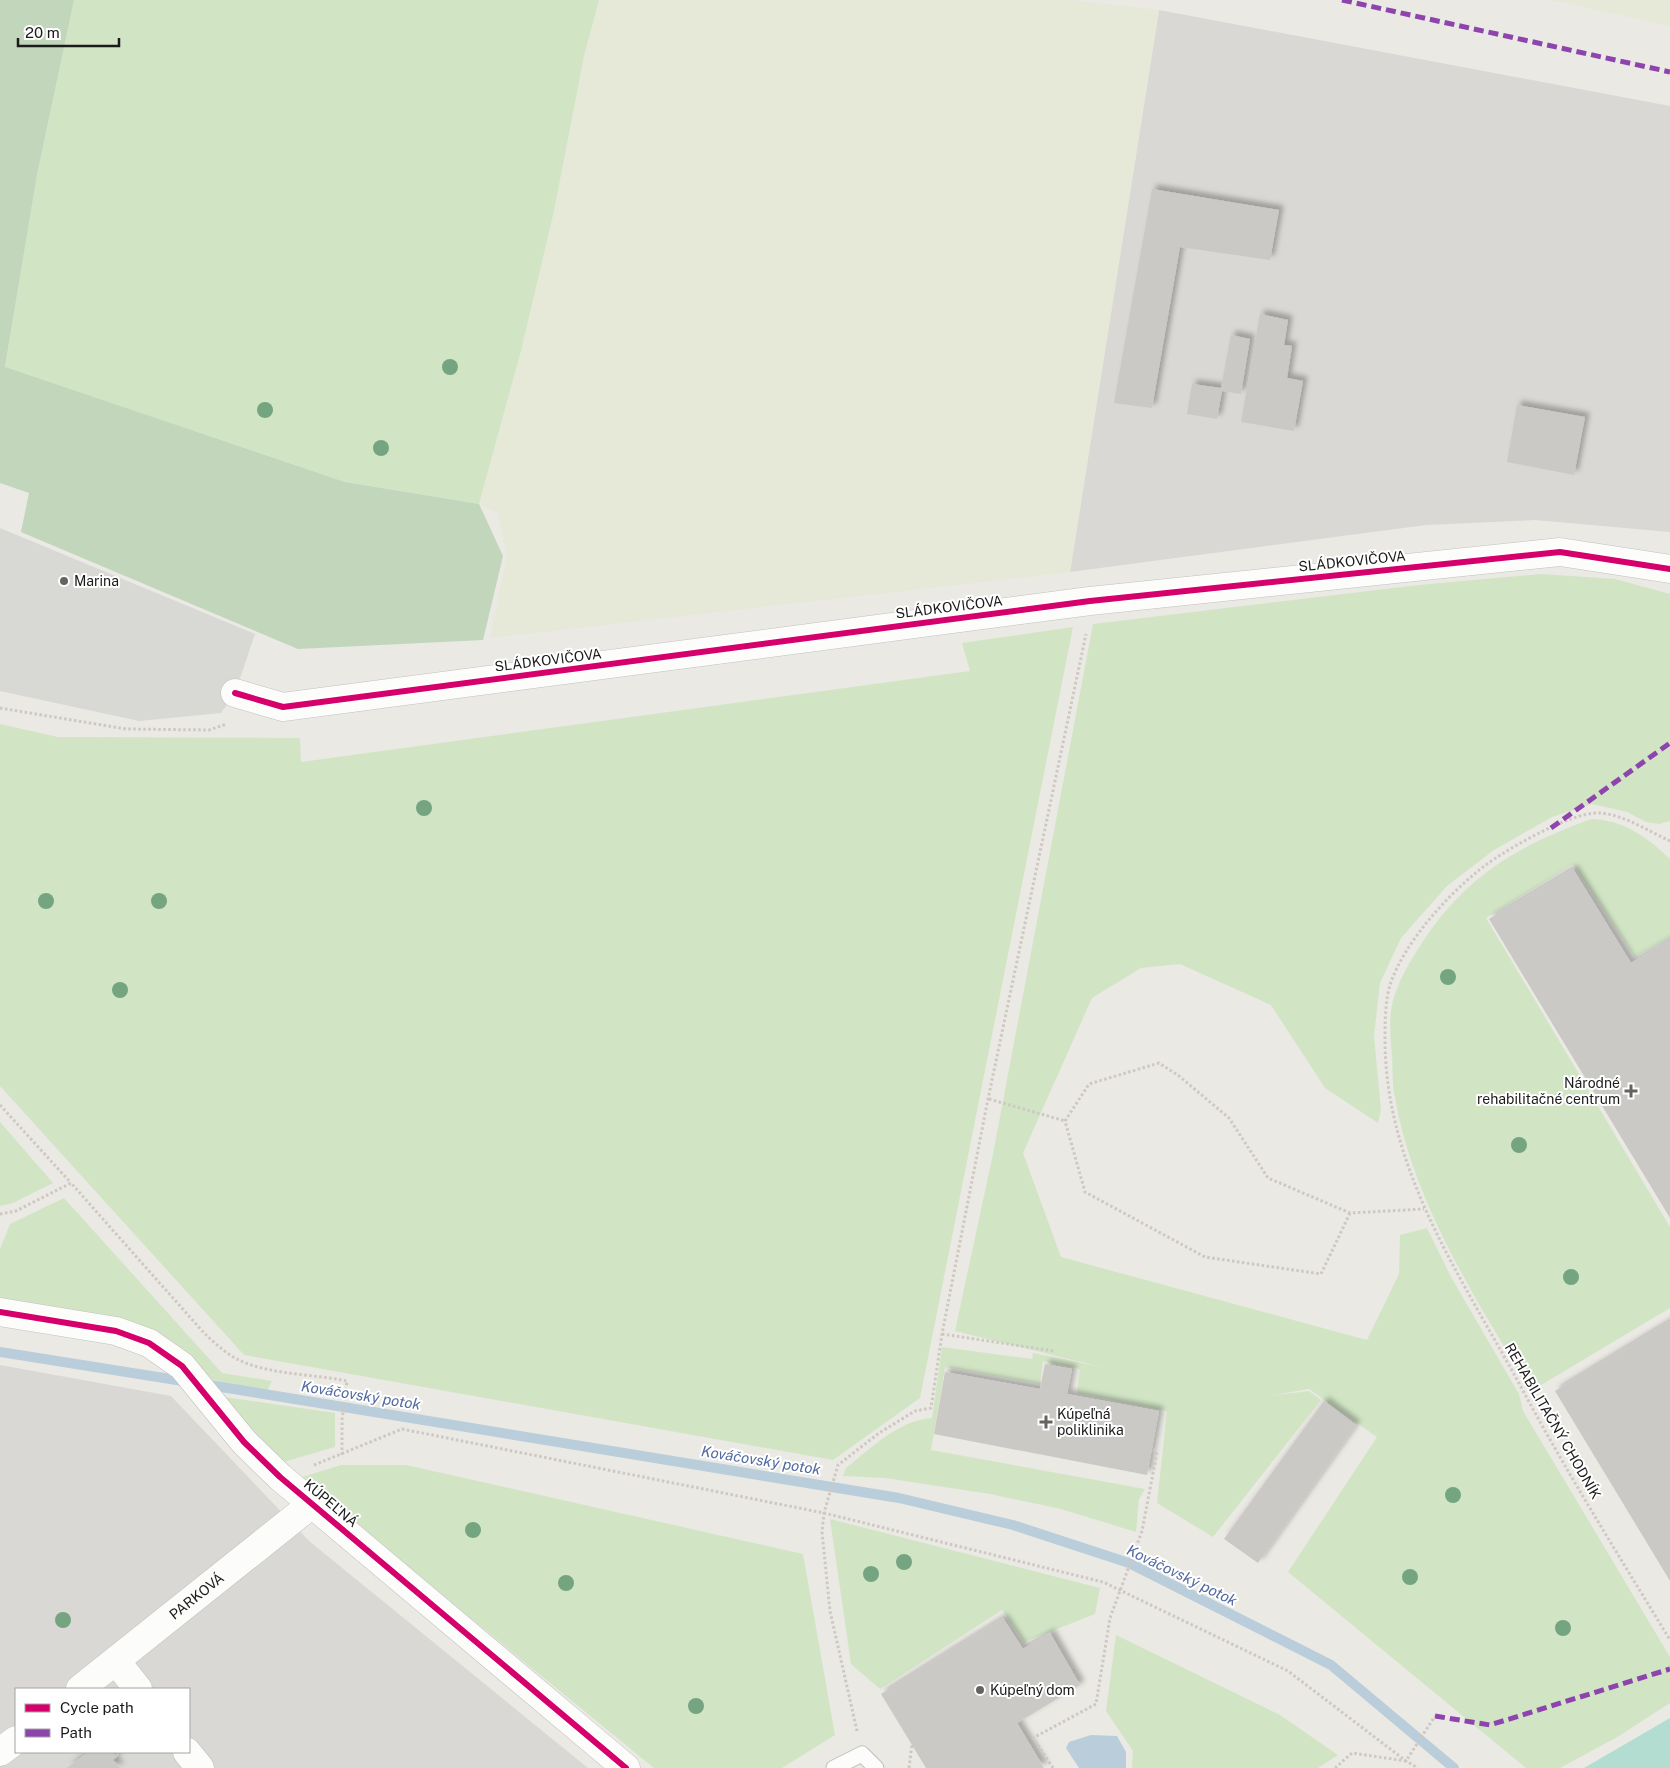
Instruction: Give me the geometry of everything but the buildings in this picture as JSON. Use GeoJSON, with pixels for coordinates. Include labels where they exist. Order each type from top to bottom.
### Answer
{"type":"FeatureCollection","features":[{"type":"Feature","properties":{"kind":"street","name":"SLÁDKOVIČOVA"},"geometry":{"type":"LineString","coordinates":[[235,693],[283,707],[1090,601],[1560,552],[1670,569]]}},
{"type":"Feature","properties":{"kind":"street","name":"KÚPEĽNÁ"},"geometry":{"type":"LineString","coordinates":[[0,1312],[116,1331],[149,1343],[182,1366],[244,1442],[280,1477],[626,1768]]}},
{"type":"Feature","properties":{"kind":"street","name":"PARKOVÁ"},"geometry":{"type":"LineString","coordinates":[[81,1688],[312,1504]]}},
{"type":"Feature","properties":{"kind":"street"},"geometry":{"type":"LineString","coordinates":[[116,1661],[137,1688]]}},
{"type":"Feature","properties":{"kind":"street"},"geometry":{"type":"LineString","coordinates":[[0,1752],[15,1741]]}},
{"type":"Feature","properties":{"kind":"street"},"geometry":{"type":"LineString","coordinates":[[189,1753],[200,1768]]}},
{"type":"Feature","properties":{"kind":"lane"},"geometry":{"type":"LineString","coordinates":[[834,1768],[862,1754],[876,1768]]}},
{"type":"Feature","properties":{"kind":"path"},"geometry":{"type":"LineString","coordinates":[[862,1754],[830,1611],[822,1532],[824,1512],[838,1465],[879,1433],[915,1411],[931,1408],[942,1334],[988,1098],[1084,647],[1090,601]]}},
{"type":"Feature","properties":{"kind":"path"},"geometry":{"type":"LineString","coordinates":[[0,708],[126,729],[209,730],[237,721]]}},
{"type":"Feature","properties":{"kind":"path"},"geometry":{"type":"LineString","coordinates":[[1350,1213],[1321,1274],[1205,1257],[1085,1192],[1065,1121],[1088,1084],[1159,1063],[1179,1076],[1229,1118],[1268,1178],[1350,1213],[1424,1209]]}},
{"type":"Feature","properties":{"kind":"path"},"geometry":{"type":"LineString","coordinates":[[988,1098],[1065,1121]]}},
{"type":"Feature","properties":{"kind":"path"},"geometry":{"type":"LineString","coordinates":[[0,1105],[204,1333],[222,1349],[241,1361],[269,1369],[347,1381],[342,1420],[342,1455]]}},
{"type":"Feature","properties":{"kind":"path"},"geometry":{"type":"LineString","coordinates":[[0,1214],[16,1211],[71,1183]]}},
{"type":"Feature","properties":{"kind":"path"},"geometry":{"type":"LineString","coordinates":[[942,1334],[1054,1351]]}},
{"type":"Feature","properties":{"kind":"path"},"geometry":{"type":"LineString","coordinates":[[280,1477],[342,1455],[402,1429],[824,1512],[1103,1582],[1288,1671],[1406,1762],[1418,1768]]}},
{"type":"Feature","properties":{"kind":"path"},"geometry":{"type":"LineString","coordinates":[[1053,1768],[1034,1738],[1096,1704],[1110,1618],[1142,1531],[1157,1452],[1152,1449]]}},
{"type":"Feature","properties":{"kind":"path"},"geometry":{"type":"LineString","coordinates":[[1406,1762],[1435,1716]]}},
{"type":"Feature","properties":{"kind":"path"},"geometry":{"type":"LineString","coordinates":[[909,1768],[912,1744]]}},
{"type":"Feature","properties":{"kind":"path"},"geometry":{"type":"LineString","coordinates":[[1335,1768],[1352,1753],[1406,1762]]}},
{"type":"Feature","properties":{"kind":"shaded area"},"geometry":{"type":"Polygon","coordinates":[[[1159,10],[1670,106],[1670,532],[1535,520],[1426,525],[1070,572],[1159,10]]]}},
{"type":"Feature","properties":{"kind":"shaded area","name":"Marina"},"geometry":{"type":"Polygon","coordinates":[[[0,528],[255,634],[235,693],[221,713],[139,721],[0,691],[0,528]]]}},
{"type":"Feature","properties":{"kind":"shaded area"},"geometry":{"type":"Polygon","coordinates":[[[0,1365],[171,1396],[309,1541],[588,1768],[0,1768],[0,1365]]]}},
{"type":"Feature","properties":{"kind":"shaded area"},"geometry":{"type":"Polygon","coordinates":[[[1670,1718],[1670,1768],[1584,1768],[1670,1718]]]}},
{"type":"Feature","properties":{"kind":"shaded area"},"geometry":{"type":"Polygon","coordinates":[[[1091,1735],[1117,1736],[1126,1752],[1126,1768],[1079,1768],[1066,1748],[1069,1742],[1091,1735]]]}},
{"type":"Feature","properties":{"kind":"green space"},"geometry":{"type":"Polygon","coordinates":[[[0,0],[74,0],[37,175],[5,367],[345,482],[479,504],[503,556],[483,640],[298,649],[21,532],[29,493],[0,483],[0,0]]]}},
{"type":"Feature","properties":{"kind":"green space"},"geometry":{"type":"Polygon","coordinates":[[[74,0],[599,0],[584,56],[554,211],[522,347],[479,504],[345,482],[5,368],[37,175],[74,0]]]}},
{"type":"Feature","properties":{"kind":"green space"},"geometry":{"type":"Polygon","coordinates":[[[599,0],[1071,0],[1159,10],[1070,572],[490,638],[507,555],[498,513],[479,504],[522,347],[554,211],[584,56],[599,0]]]}},
{"type":"Feature","properties":{"kind":"green space"},"geometry":{"type":"Polygon","coordinates":[[[1550,0],[1670,0],[1670,26],[1550,0]]]}},
{"type":"Feature","properties":{"kind":"green space"},"geometry":{"type":"Polygon","coordinates":[[[1541,574],[1615,579],[1670,594],[1670,821],[1659,824],[1646,822],[1627,812],[1592,804],[1552,817],[1494,850],[1447,886],[1401,938],[1380,983],[1374,1036],[1381,1110],[1378,1123],[1325,1088],[1271,1005],[1180,964],[1141,968],[1092,998],[1023,1153],[1061,1257],[1367,1340],[1399,1274],[1400,1235],[1427,1228],[1451,1277],[1519,1394],[1523,1411],[1670,1657],[1670,1703],[1619,1736],[1560,1768],[1526,1768],[1288,1572],[1377,1437],[1309,1389],[1268,1396],[1309,1391],[1321,1400],[1213,1537],[1157,1503],[1167,1411],[1077,1393],[1080,1369],[1043,1361],[1040,1384],[945,1367],[931,1450],[1145,1489],[1139,1499],[1136,1532],[1061,1509],[990,1494],[885,1478],[843,1476],[846,1468],[886,1436],[908,1424],[932,1418],[942,1347],[1032,1359],[1033,1353],[1102,1367],[955,1331],[993,1154],[1093,624],[1419,585],[1541,574]]]}},
{"type":"Feature","properties":{"kind":"green space"},"geometry":{"type":"Polygon","coordinates":[[[1073,627],[920,1398],[833,1460],[244,1355],[0,1086],[0,724],[58,737],[300,738],[301,762],[970,671],[962,643],[1073,627]]]}},
{"type":"Feature","properties":{"kind":"green space"},"geometry":{"type":"Polygon","coordinates":[[[1591,819],[1614,823],[1634,831],[1670,859],[1670,937],[1635,957],[1573,864],[1486,918],[1670,1227],[1670,1308],[1531,1391],[1469,1286],[1432,1213],[1417,1176],[1404,1137],[1394,1093],[1390,1034],[1391,1011],[1398,987],[1418,949],[1435,924],[1472,884],[1514,854],[1563,830],[1591,819]]]}},
{"type":"Feature","properties":{"kind":"green space"},"geometry":{"type":"Polygon","coordinates":[[[0,1122],[53,1183],[13,1203],[0,1206],[0,1122]]]}},
{"type":"Feature","properties":{"kind":"green space"},"geometry":{"type":"Polygon","coordinates":[[[64,1198],[222,1373],[272,1381],[267,1391],[203,1378],[0,1300],[0,1249],[10,1224],[64,1198]]]}},
{"type":"Feature","properties":{"kind":"green space"},"geometry":{"type":"Polygon","coordinates":[[[217,1396],[335,1413],[335,1447],[280,1463],[217,1396]]]}},
{"type":"Feature","properties":{"kind":"green space"},"geometry":{"type":"Polygon","coordinates":[[[341,1465],[406,1465],[803,1554],[835,1735],[782,1768],[654,1768],[299,1478],[341,1465]]]}},
{"type":"Feature","properties":{"kind":"green space"},"geometry":{"type":"Polygon","coordinates":[[[830,1519],[1100,1588],[1095,1614],[1024,1642],[1002,1610],[880,1689],[851,1664],[830,1519]]]}},
{"type":"Feature","properties":{"kind":"green space"},"geometry":{"type":"Polygon","coordinates":[[[1116,1635],[1280,1715],[1338,1755],[1318,1768],[1132,1768],[1133,1751],[1106,1711],[1116,1635]]]}},
{"type":"Feature","properties":{"kind":"waterway","name":"Kováčovský potok"},"geometry":{"type":"LineString","coordinates":[[0,1352],[189,1382]]}},
{"type":"Feature","properties":{"kind":"waterway","name":"Kováčovský potok"},"geometry":{"type":"LineString","coordinates":[[203,1384],[899,1498],[1013,1525],[1129,1563],[1331,1665],[1454,1768]]}},
{"type":"Feature","properties":{"kind":"marked path"},"geometry":{"type":"LineString","coordinates":[[1342,0],[1670,72]]}},
{"type":"Feature","properties":{"kind":"marked path"},"geometry":{"type":"LineString","coordinates":[[1551,828],[1670,743]]}},
{"type":"Feature","properties":{"kind":"marked path"},"geometry":{"type":"LineString","coordinates":[[1435,1716],[1490,1725],[1670,1669]]}},
{"type":"Feature","properties":{"kind":"cycle path"},"geometry":{"type":"LineString","coordinates":[[235,693],[283,707],[1090,601],[1560,552],[1670,569]]}},
{"type":"Feature","properties":{"kind":"cycle path"},"geometry":{"type":"LineString","coordinates":[[0,1312],[116,1331],[149,1343],[182,1366],[244,1442],[280,1477],[626,1768]]}},
{"type":"Feature","properties":{"kind":"place","name":"Marina"},"geometry":{"type":"Point","coordinates":[64,581]}},
{"type":"Feature","properties":{"kind":"place","name":"Národné rehabilitačné centrum"},"geometry":{"type":"Point","coordinates":[1631,1091]}},
{"type":"Feature","properties":{"kind":"place","name":"Kúpeľná poliklinika"},"geometry":{"type":"Point","coordinates":[1046,1422]}},
{"type":"Feature","properties":{"kind":"place","name":"Kúpeľný dom"},"geometry":{"type":"Point","coordinates":[980,1690]}}]}
